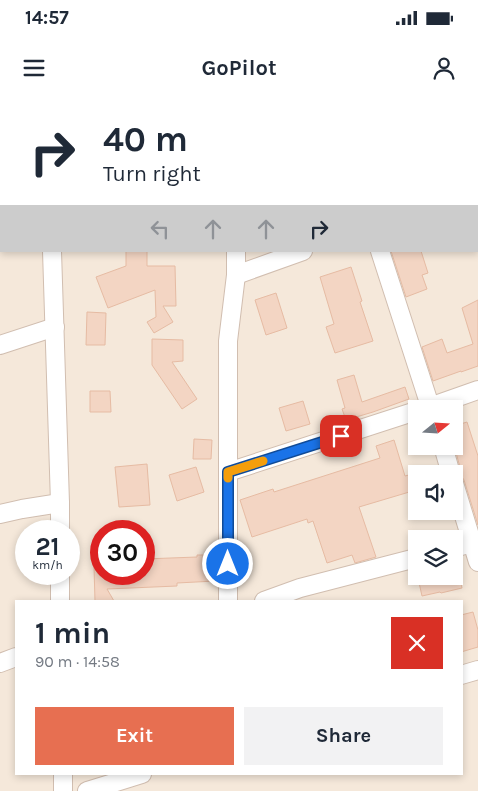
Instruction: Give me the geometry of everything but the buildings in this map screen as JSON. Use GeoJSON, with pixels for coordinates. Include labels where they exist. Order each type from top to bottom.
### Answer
{"type":"FeatureCollection","features":[{"type":"Feature","properties":{"kind":"street"},"geometry":{"type":"LineString","coordinates":[[52,252],[60,520]]}},
{"type":"Feature","properties":{"kind":"street"},"geometry":{"type":"LineString","coordinates":[[228,600],[228,341],[236,275],[236,252]]}},
{"type":"Feature","properties":{"kind":"street"},"geometry":{"type":"LineString","coordinates":[[236,275],[300,252]]}},
{"type":"Feature","properties":{"kind":"street"},"geometry":{"type":"LineString","coordinates":[[380,252],[422,400]]}},
{"type":"Feature","properties":{"kind":"street"},"geometry":{"type":"LineString","coordinates":[[0,345],[55,327]]}},
{"type":"Feature","properties":{"kind":"street"},"geometry":{"type":"LineString","coordinates":[[450,400],[478,390]]}},
{"type":"Feature","properties":{"kind":"street"},"geometry":{"type":"LineString","coordinates":[[228,472],[408,414]]}},
{"type":"Feature","properties":{"kind":"street"},"geometry":{"type":"LineString","coordinates":[[0,514],[60,503]]}},
{"type":"Feature","properties":{"kind":"street"},"geometry":{"type":"LineString","coordinates":[[463,508],[475,542],[478,562]]}},
{"type":"Feature","properties":{"kind":"street"},"geometry":{"type":"LineString","coordinates":[[267,600],[300,588],[408,560]]}},
{"type":"Feature","properties":{"kind":"street"},"geometry":{"type":"LineString","coordinates":[[60,585],[60,600]]}},
{"type":"Feature","properties":{"kind":"street"},"geometry":{"type":"LineString","coordinates":[[0,663],[15,657]]}},
{"type":"Feature","properties":{"kind":"street"},"geometry":{"type":"LineString","coordinates":[[463,674],[478,670]]}},
{"type":"Feature","properties":{"kind":"street"},"geometry":{"type":"LineString","coordinates":[[63,775],[63,791]]}},
{"type":"Feature","properties":{"kind":"street"},"geometry":{"type":"LineString","coordinates":[[88,791],[139,775]]}},
{"type":"Feature","properties":{"kind":"shaded area"},"geometry":{"type":"Polygon","coordinates":[[[0,252],[478,252],[478,791],[0,791],[0,252]]]}},
{"type":"Feature","properties":{"kind":"slow traffic"},"geometry":{"type":"LineString","coordinates":[[228,478],[228,472],[263,461]]}},
{"type":"Feature","properties":{"kind":"route"},"geometry":{"type":"LineString","coordinates":[[228,564],[228,472],[341,436]]}}]}
